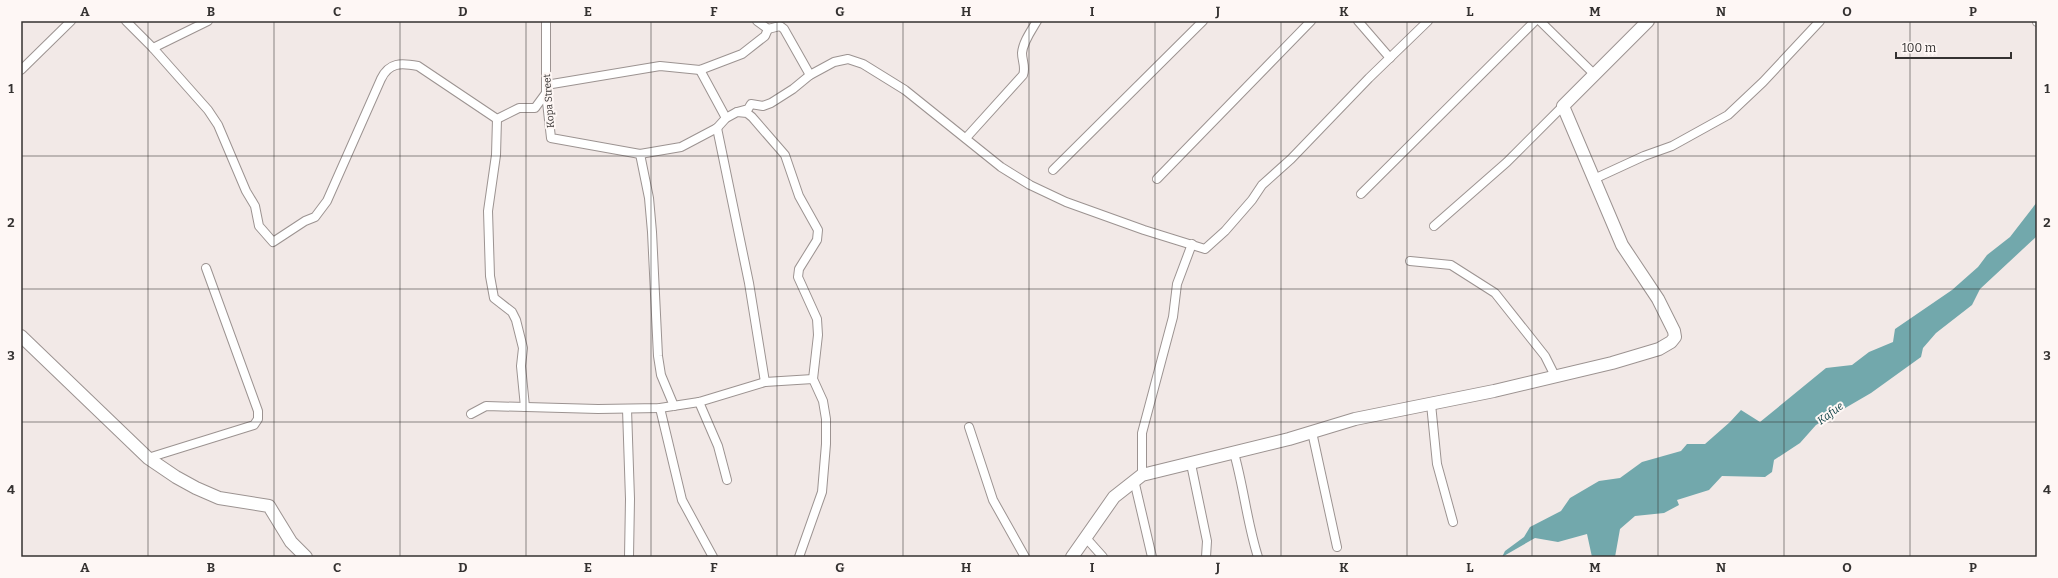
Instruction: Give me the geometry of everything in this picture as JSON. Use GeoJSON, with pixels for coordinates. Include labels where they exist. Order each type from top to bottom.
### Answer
{"type":"FeatureCollection","features":[{"type":"Feature","properties":{"kind":"street"},"geometry":{"type":"LineString","coordinates":[[21,70],[71,21]]}},
{"type":"Feature","properties":{"kind":"street"},"geometry":{"type":"LineString","coordinates":[[126,21],[153,48],[208,110],[218,125],[246,191],[255,206],[259,226],[273,242],[305,220],[315,217],[321,211],[334,187],[385,70],[393,66],[405,64],[418,66],[497,119]]}},
{"type":"Feature","properties":{"kind":"street"},"geometry":{"type":"LineString","coordinates":[[153,48],[208,21]]}},
{"type":"Feature","properties":{"kind":"street","name":"Kopa Street"},"geometry":{"type":"LineString","coordinates":[[546,21],[546,89],[551,138],[640,154]]}},
{"type":"Feature","properties":{"kind":"street"},"geometry":{"type":"LineString","coordinates":[[756,21],[768,29]]}},
{"type":"Feature","properties":{"kind":"street"},"geometry":{"type":"LineString","coordinates":[[966,138],[1023,75],[1025,70],[1022,51],[1029,34],[1037,21]]}},
{"type":"Feature","properties":{"kind":"street"},"geometry":{"type":"LineString","coordinates":[[1053,170],[1203,21]]}},
{"type":"Feature","properties":{"kind":"street"},"geometry":{"type":"LineString","coordinates":[[1156,179],[1311,21]]}},
{"type":"Feature","properties":{"kind":"street"},"geometry":{"type":"LineString","coordinates":[[1358,21],[1390,58]]}},
{"type":"Feature","properties":{"kind":"street"},"geometry":{"type":"LineString","coordinates":[[674,406],[661,374],[658,356],[650,212],[640,154],[681,147],[716,128],[726,118],[737,112],[748,109],[751,104],[763,106],[770,103],[810,75],[841,59],[863,64],[904,90],[1001,166],[1030,186],[1066,202],[1144,230],[1205,249],[1216,240],[1252,200],[1262,184],[1291,159],[1428,21]]}},
{"type":"Feature","properties":{"kind":"street"},"geometry":{"type":"LineString","coordinates":[[1360,194],[1535,21]]}},
{"type":"Feature","properties":{"kind":"street"},"geometry":{"type":"LineString","coordinates":[[1540,21],[1595,75]]}},
{"type":"Feature","properties":{"kind":"street"},"geometry":{"type":"LineString","coordinates":[[1434,226],[1507,162],[1648,21]]}},
{"type":"Feature","properties":{"kind":"street"},"geometry":{"type":"LineString","coordinates":[[1594,179],[1653,152],[1672,146],[1728,115],[1763,82],[1820,21]]}},
{"type":"Feature","properties":{"kind":"street"},"geometry":{"type":"LineString","coordinates":[[497,119],[519,108],[535,108],[546,89],[660,66],[700,70],[742,54],[758,43],[768,29],[780,26],[784,29],[810,75]]}},
{"type":"Feature","properties":{"kind":"street"},"geometry":{"type":"LineString","coordinates":[[700,70],[726,118]]}},
{"type":"Feature","properties":{"kind":"street"},"geometry":{"type":"LineString","coordinates":[[1072,557],[1114,497],[1138,478],[1312,432],[1355,419],[1431,404],[1645,354],[1671,342],[1675,337],[1674,331],[1658,299],[1622,245],[1563,106]]}},
{"type":"Feature","properties":{"kind":"street"},"geometry":{"type":"LineString","coordinates":[[737,112],[746,113],[752,117],[780,148],[799,196],[818,230],[817,240],[799,269],[798,277],[817,319],[818,335],[813,379],[823,401],[826,419],[824,478],[822,492],[799,557]]}},
{"type":"Feature","properties":{"kind":"street"},"geometry":{"type":"LineString","coordinates":[[497,119],[496,155],[488,211],[490,276],[494,298],[512,312],[516,320],[523,348],[521,366],[525,407]]}},
{"type":"Feature","properties":{"kind":"street"},"geometry":{"type":"LineString","coordinates":[[716,128],[749,283],[765,382]]}},
{"type":"Feature","properties":{"kind":"street"},"geometry":{"type":"LineString","coordinates":[[1152,557],[1138,478],[1142,432],[1173,317],[1177,284],[1192,244]]}},
{"type":"Feature","properties":{"kind":"street"},"geometry":{"type":"LineString","coordinates":[[1410,261],[1451,265],[1495,293],[1545,356],[1555,376]]}},
{"type":"Feature","properties":{"kind":"street"},"geometry":{"type":"LineString","coordinates":[[148,458],[254,425],[258,419],[258,411],[206,268]]}},
{"type":"Feature","properties":{"kind":"street"},"geometry":{"type":"LineString","coordinates":[[21,336],[148,458],[196,488],[219,498],[269,506],[291,542],[306,557]]}},
{"type":"Feature","properties":{"kind":"street"},"geometry":{"type":"LineString","coordinates":[[472,414],[486,406],[627,409],[660,408],[700,402],[765,382],[813,379]]}},
{"type":"Feature","properties":{"kind":"street"},"geometry":{"type":"LineString","coordinates":[[700,402],[718,446],[727,480]]}},
{"type":"Feature","properties":{"kind":"street"},"geometry":{"type":"LineString","coordinates":[[1431,404],[1437,464],[1453,522]]}},
{"type":"Feature","properties":{"kind":"street"},"geometry":{"type":"LineString","coordinates":[[660,408],[682,500],[713,557]]}},
{"type":"Feature","properties":{"kind":"street"},"geometry":{"type":"LineString","coordinates":[[627,409],[630,499],[629,557]]}},
{"type":"Feature","properties":{"kind":"street"},"geometry":{"type":"LineString","coordinates":[[969,426],[993,500],[1025,557]]}},
{"type":"Feature","properties":{"kind":"street"},"geometry":{"type":"LineString","coordinates":[[1312,432],[1337,547]]}},
{"type":"Feature","properties":{"kind":"street"},"geometry":{"type":"LineString","coordinates":[[1234,453],[1242,482],[1248,526],[1258,557]]}},
{"type":"Feature","properties":{"kind":"street"},"geometry":{"type":"LineString","coordinates":[[1191,464],[1207,541],[1206,557]]}},
{"type":"Feature","properties":{"kind":"street"},"geometry":{"type":"LineString","coordinates":[[1086,538],[1103,557]]}},
{"type":"Feature","properties":{"kind":"water","name":"Kafue"},"geometry":{"type":"Polygon","coordinates":[[[2037,202],[2037,236],[1980,289],[1972,305],[1936,333],[1923,348],[1921,357],[1871,393],[1816,425],[1800,443],[1774,460],[1772,472],[1765,477],[1722,476],[1709,490],[1677,500],[1679,505],[1664,513],[1635,516],[1620,529],[1615,557],[1592,557],[1587,534],[1558,542],[1535,538],[1502,557],[1505,551],[1524,537],[1530,527],[1561,511],[1570,498],[1599,481],[1620,478],[1642,462],[1681,451],[1687,444],[1705,444],[1741,410],[1760,422],[1826,368],[1852,365],[1869,352],[1893,342],[1895,329],[1952,290],[1978,267],[1987,255],[2010,237],[2037,202]]]}}]}
